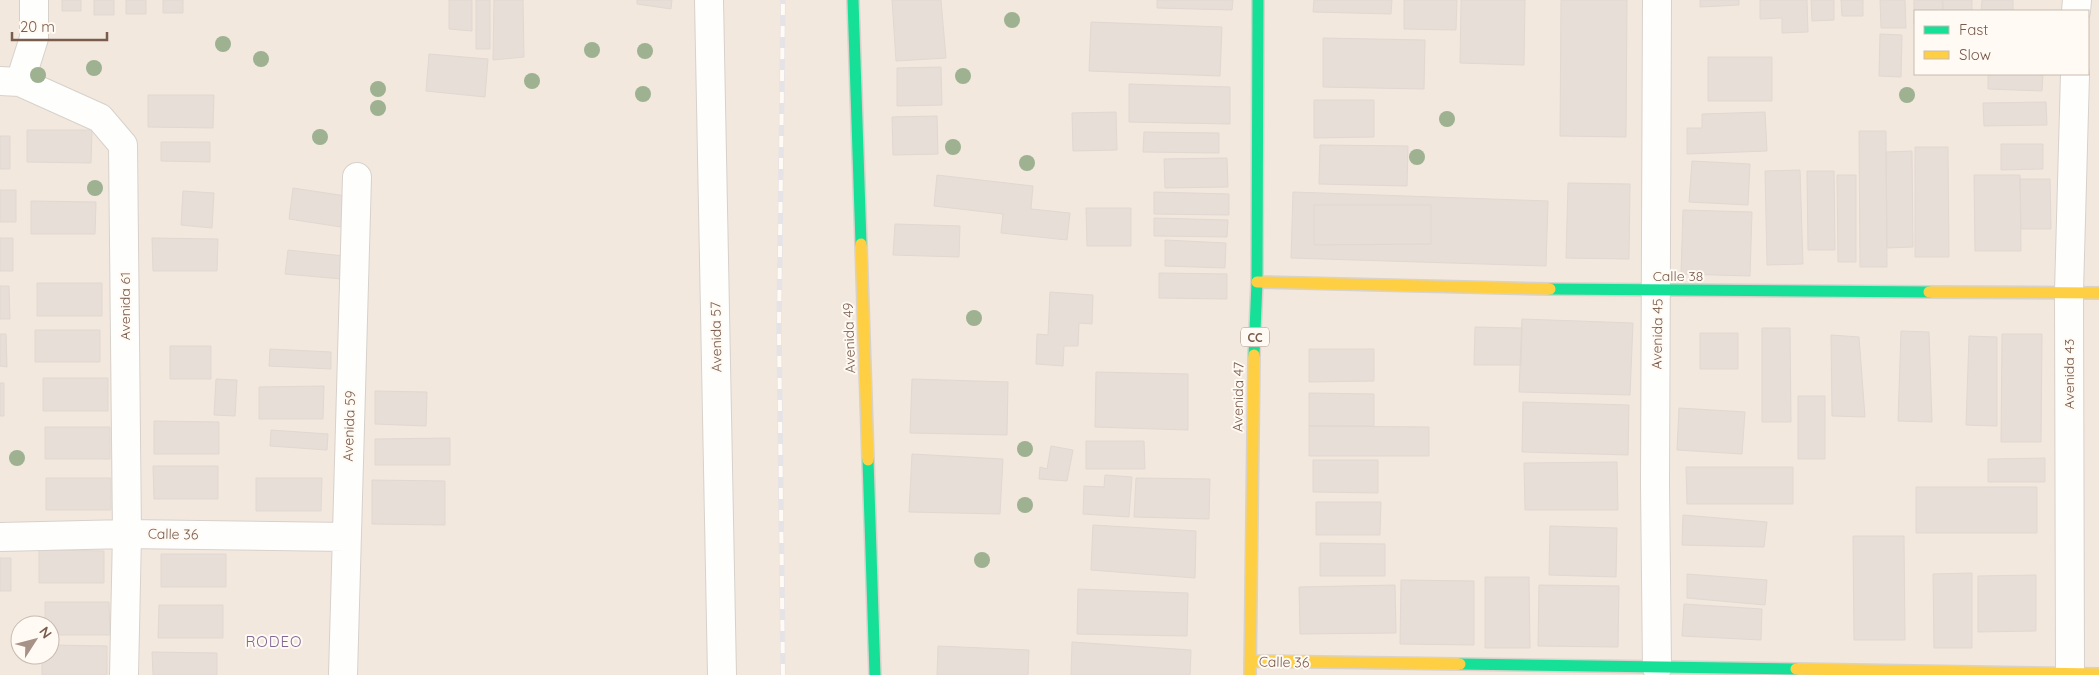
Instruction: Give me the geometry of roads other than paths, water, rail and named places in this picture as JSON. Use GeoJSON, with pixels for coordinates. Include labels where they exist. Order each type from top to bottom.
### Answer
{"type":"FeatureCollection","features":[{"type":"Feature","properties":{"kind":"street","name":"Avenida 61"},"geometry":{"type":"LineString","coordinates":[[34,0],[34,38],[10,81],[100,118],[124,145],[127,534],[124,675]]}},
{"type":"Feature","properties":{"kind":"street","name":"Avenida 57"},"geometry":{"type":"LineString","coordinates":[[709,0],[722,675]]}},
{"type":"Feature","properties":{"kind":"street","name":"Avenida 49"},"geometry":{"type":"LineString","coordinates":[[853,0],[876,675]]}},
{"type":"Feature","properties":{"kind":"street","name":"Avenida 47"},"geometry":{"type":"LineString","coordinates":[[1250,675],[1254,358],[1257,282],[1258,0]]}},
{"type":"Feature","properties":{"kind":"street","name":"Avenida 45"},"geometry":{"type":"LineString","coordinates":[[1657,0],[1655,484],[1657,668]]}},
{"type":"Feature","properties":{"kind":"street","name":"Avenida 43"},"geometry":{"type":"LineString","coordinates":[[2070,674],[2069,292],[2075,75]]}},
{"type":"Feature","properties":{"kind":"street","name":"Avenida 59"},"geometry":{"type":"LineString","coordinates":[[343,675],[357,177]]}},
{"type":"Feature","properties":{"kind":"street","name":"Calle 38"},"geometry":{"type":"LineString","coordinates":[[1257,282],[1657,290],[2099,293]]}},
{"type":"Feature","properties":{"kind":"street","name":"Calle 36"},"geometry":{"type":"LineString","coordinates":[[0,537],[127,534],[346,538]]}},
{"type":"Feature","properties":{"kind":"street","name":"Calle 36"},"geometry":{"type":"LineString","coordinates":[[1250,662],[2099,674]]}},
{"type":"Feature","properties":{"kind":"street"},"geometry":{"type":"LineString","coordinates":[[711,675],[722,675]]}},
{"type":"Feature","properties":{"kind":"railway"},"geometry":{"type":"LineString","coordinates":[[783,0],[779,328],[783,675]]}},
{"type":"Feature","properties":{"kind":"district","name":"RODEO"},"geometry":{"type":"Point","coordinates":[274,641]}}]}
